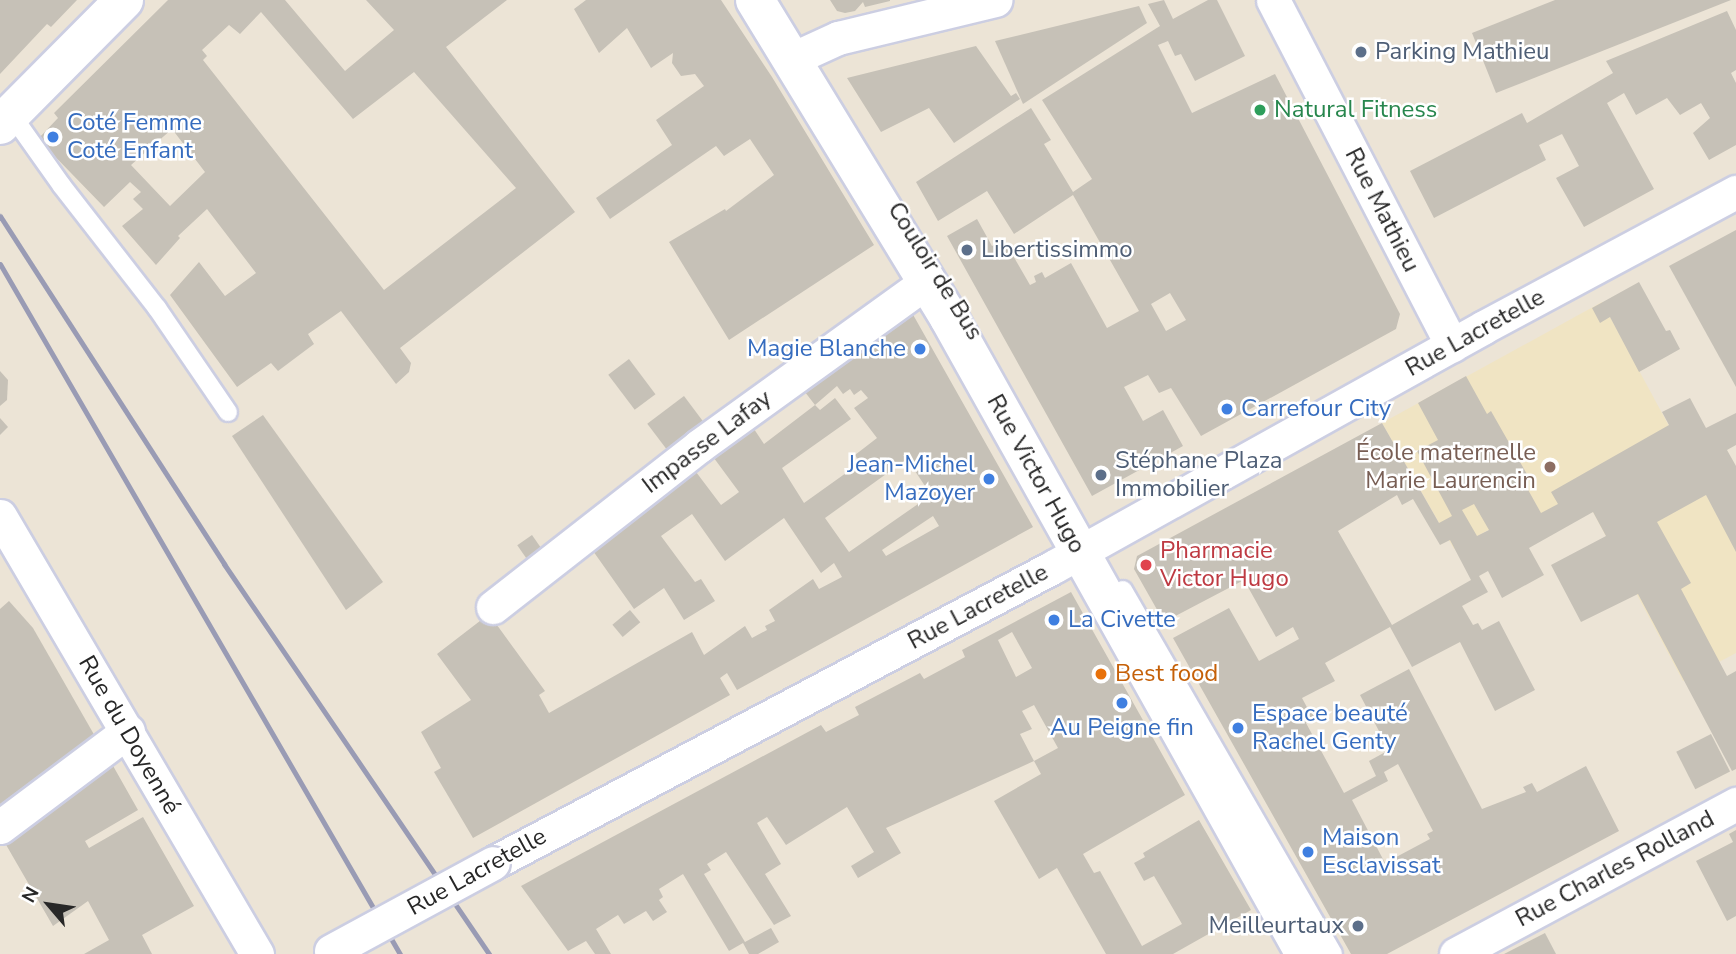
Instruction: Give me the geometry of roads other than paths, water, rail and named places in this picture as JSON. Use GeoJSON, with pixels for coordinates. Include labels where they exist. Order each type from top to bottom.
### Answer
{"type":"FeatureCollection","features":[{"type":"Feature","properties":{"kind":"street"},"geometry":{"type":"LineString","coordinates":[[5,119],[124,0]]}},
{"type":"Feature","properties":{"kind":"street","name":"Rue Victor Hugo"},"geometry":{"type":"LineString","coordinates":[[755,0],[799,57],[926,282],[1100,559],[1306,954]]}},
{"type":"Feature","properties":{"kind":"street"},"geometry":{"type":"LineString","coordinates":[[799,57],[838,38],[995,0]]}},
{"type":"Feature","properties":{"kind":"street","name":"Rue Mathieu"},"geometry":{"type":"LineString","coordinates":[[1273,0],[1452,345]]}},
{"type":"Feature","properties":{"kind":"street","name":"Rue Lacretelle"},"geometry":{"type":"LineString","coordinates":[[329,953],[519,849],[1100,559],[1452,345],[1736,192]]}},
{"type":"Feature","properties":{"kind":"street","name":"Impasse Lafay"},"geometry":{"type":"LineString","coordinates":[[493,607],[699,446],[926,282]]}},
{"type":"Feature","properties":{"kind":"street","name":"Rue du Doyenné"},"geometry":{"type":"LineString","coordinates":[[0,516],[257,954]]}},
{"type":"Feature","properties":{"kind":"street"},"geometry":{"type":"LineString","coordinates":[[0,827],[128,731]]}},
{"type":"Feature","properties":{"kind":"street","name":"Rue Charles Rolland"},"geometry":{"type":"LineString","coordinates":[[1456,954],[1736,804]]}},
{"type":"Feature","properties":{"kind":"lane","name":"Couloir de Bus"},"geometry":{"type":"LineString","coordinates":[[772,0],[799,57],[975,334],[1100,559],[1332,954]]}},
{"type":"Feature","properties":{"kind":"lane"},"geometry":{"type":"LineString","coordinates":[[5,119],[62,186],[157,308],[228,412]]}},
{"type":"Feature","properties":{"kind":"railway"},"geometry":{"type":"LineString","coordinates":[[0,216],[224,564],[489,954]]}},
{"type":"Feature","properties":{"kind":"railway"},"geometry":{"type":"LineString","coordinates":[[0,264],[400,954]]}},
{"type":"Feature","properties":{"kind":"place","name":"Parking Mathieu"},"geometry":{"type":"Point","coordinates":[1361,52]}},
{"type":"Feature","properties":{"kind":"place","name":"Natural Fitness"},"geometry":{"type":"Point","coordinates":[1260,110]}},
{"type":"Feature","properties":{"kind":"place","name":"Coté Femme Coté Enfant"},"geometry":{"type":"Point","coordinates":[53,137]}},
{"type":"Feature","properties":{"kind":"place","name":"Libertissimmo"},"geometry":{"type":"Point","coordinates":[967,250]}},
{"type":"Feature","properties":{"kind":"place","name":"Magie Blanche"},"geometry":{"type":"Point","coordinates":[920,349]}},
{"type":"Feature","properties":{"kind":"place","name":"Carrefour City"},"geometry":{"type":"Point","coordinates":[1227,409]}},
{"type":"Feature","properties":{"kind":"place","name":"École maternelle Marie Laurencin"},"geometry":{"type":"Point","coordinates":[1550,467]}},
{"type":"Feature","properties":{"kind":"place","name":"Stéphane Plaza Immobilier"},"geometry":{"type":"Point","coordinates":[1101,475]}},
{"type":"Feature","properties":{"kind":"place","name":"Jean-Michel Mazoyer"},"geometry":{"type":"Point","coordinates":[989,479]}},
{"type":"Feature","properties":{"kind":"place","name":"Pharmacie Victor Hugo"},"geometry":{"type":"Point","coordinates":[1146,565]}},
{"type":"Feature","properties":{"kind":"place","name":"La Civette"},"geometry":{"type":"Point","coordinates":[1054,620]}},
{"type":"Feature","properties":{"kind":"place","name":"Best food"},"geometry":{"type":"Point","coordinates":[1101,674]}},
{"type":"Feature","properties":{"kind":"place","name":"Au Peigne fin"},"geometry":{"type":"Point","coordinates":[1122,703]}},
{"type":"Feature","properties":{"kind":"place","name":"Espace beauté Rachel Genty"},"geometry":{"type":"Point","coordinates":[1238,728]}},
{"type":"Feature","properties":{"kind":"place","name":"Maison Esclavissat"},"geometry":{"type":"Point","coordinates":[1308,852]}},
{"type":"Feature","properties":{"kind":"place","name":"Meilleurtaux"},"geometry":{"type":"Point","coordinates":[1358,926]}}]}
